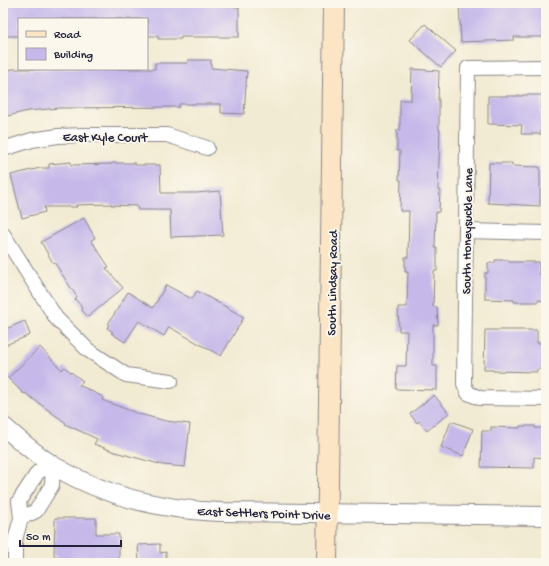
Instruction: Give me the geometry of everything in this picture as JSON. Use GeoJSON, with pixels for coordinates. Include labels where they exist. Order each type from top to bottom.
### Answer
{"type":"FeatureCollection","features":[{"type":"Feature","properties":{"kind":"main road","name":"South Lindsay Road"},"geometry":{"type":"LineString","coordinates":[[327,563],[334,3]]}},
{"type":"Feature","properties":{"kind":"street","name":"South Honeysuckle Lane"},"geometry":{"type":"LineString","coordinates":[[546,67],[468,68],[464,384],[468,393],[480,398],[546,399]]}},
{"type":"Feature","properties":{"kind":"street","name":"East Kyle Court"},"geometry":{"type":"LineString","coordinates":[[3,149],[32,140],[58,136],[83,135],[167,135],[207,148]]}},
{"type":"Feature","properties":{"kind":"street"},"geometry":{"type":"LineString","coordinates":[[466,232],[546,233]]}},
{"type":"Feature","properties":{"kind":"street"},"geometry":{"type":"LineString","coordinates":[[3,234],[56,318],[88,350],[126,374],[171,381]]}},
{"type":"Feature","properties":{"kind":"street","name":"East Settlers Point Drive"},"geometry":{"type":"LineString","coordinates":[[3,426],[28,448],[53,465],[73,476],[117,494],[146,502],[198,511],[546,516]]}},
{"type":"Feature","properties":{"kind":"street"},"geometry":{"type":"LineString","coordinates":[[15,563],[15,540],[21,518],[19,501],[38,472],[53,465],[52,485],[36,511],[21,518]]}},
{"type":"Feature","properties":{"kind":"building"},"geometry":{"type":"Polygon","coordinates":[[[3,3],[230,3],[230,7],[239,7],[239,37],[181,37],[181,39],[158,39],[158,36],[148,36],[148,18],[18,18],[18,36],[3,36],[3,3]]]}},
{"type":"Feature","properties":{"kind":"building"},"geometry":{"type":"Polygon","coordinates":[[[459,3],[542,3],[543,37],[514,37],[514,40],[461,42],[459,3]]]}},
{"type":"Feature","properties":{"kind":"building"},"geometry":{"type":"Polygon","coordinates":[[[425,24],[456,51],[441,67],[410,40],[425,24]]]}},
{"type":"Feature","properties":{"kind":"building"},"geometry":{"type":"Polygon","coordinates":[[[188,60],[211,60],[211,68],[247,71],[244,114],[221,113],[221,104],[179,104],[179,107],[59,108],[28,111],[3,117],[3,71],[13,69],[148,70],[155,69],[155,63],[188,63],[188,60]]]}},
{"type":"Feature","properties":{"kind":"building"},"geometry":{"type":"Polygon","coordinates":[[[412,69],[439,71],[438,100],[440,130],[438,190],[440,190],[439,212],[436,212],[435,248],[437,248],[437,271],[434,271],[433,307],[437,307],[438,325],[433,325],[433,366],[437,366],[437,390],[396,389],[397,366],[406,366],[407,331],[399,331],[398,307],[407,307],[408,272],[405,272],[405,257],[408,257],[409,211],[400,211],[400,151],[397,151],[397,130],[400,130],[400,100],[411,100],[412,69]]]}},
{"type":"Feature","properties":{"kind":"building"},"geometry":{"type":"Polygon","coordinates":[[[542,95],[541,134],[521,134],[522,125],[488,124],[488,96],[542,95]]]}},
{"type":"Feature","properties":{"kind":"building"},"geometry":{"type":"Polygon","coordinates":[[[71,162],[71,165],[135,163],[135,165],[160,165],[161,193],[220,191],[223,235],[171,237],[170,210],[138,210],[137,206],[111,205],[112,204],[76,205],[77,207],[44,207],[45,212],[22,218],[11,175],[40,168],[49,168],[49,164],[71,162]]]}},
{"type":"Feature","properties":{"kind":"building"},"geometry":{"type":"Polygon","coordinates":[[[489,163],[512,163],[512,166],[540,167],[540,206],[488,203],[489,163]]]}},
{"type":"Feature","properties":{"kind":"building"},"geometry":{"type":"Polygon","coordinates":[[[84,218],[95,238],[91,240],[109,267],[106,268],[123,288],[88,317],[81,309],[82,307],[75,299],[77,297],[54,262],[53,263],[41,242],[84,218]]]}},
{"type":"Feature","properties":{"kind":"building"},"geometry":{"type":"Polygon","coordinates":[[[495,260],[509,260],[509,262],[539,262],[539,274],[546,274],[546,301],[538,300],[538,302],[514,302],[514,300],[485,299],[485,273],[488,273],[488,263],[495,263],[495,260]]]}},
{"type":"Feature","properties":{"kind":"building"},"geometry":{"type":"Polygon","coordinates":[[[166,285],[192,299],[197,291],[244,317],[221,356],[169,327],[164,336],[139,321],[125,342],[111,333],[113,332],[107,328],[128,292],[153,308],[166,285]]]}},
{"type":"Feature","properties":{"kind":"building"},"geometry":{"type":"Polygon","coordinates":[[[25,321],[30,335],[3,346],[3,330],[25,321]]]}},
{"type":"Feature","properties":{"kind":"building"},"geometry":{"type":"Polygon","coordinates":[[[485,330],[537,330],[537,343],[546,343],[546,369],[537,369],[537,372],[484,370],[485,330]]]}},
{"type":"Feature","properties":{"kind":"building"},"geometry":{"type":"Polygon","coordinates":[[[40,347],[62,370],[64,367],[83,381],[79,385],[103,397],[102,400],[139,414],[166,421],[190,424],[185,467],[163,465],[115,452],[94,444],[97,439],[65,424],[66,423],[25,393],[24,394],[8,378],[40,347]]]}},
{"type":"Feature","properties":{"kind":"building"},"geometry":{"type":"Polygon","coordinates":[[[434,395],[449,413],[427,431],[419,421],[417,423],[410,414],[434,395]]]}},
{"type":"Feature","properties":{"kind":"building"},"geometry":{"type":"Polygon","coordinates":[[[451,421],[473,429],[463,456],[441,447],[451,421]]]}},
{"type":"Feature","properties":{"kind":"building"},"geometry":{"type":"Polygon","coordinates":[[[520,426],[546,428],[546,458],[534,457],[534,468],[481,467],[482,431],[491,431],[491,427],[520,428],[520,426]]]}},
{"type":"Feature","properties":{"kind":"building"},"geometry":{"type":"Polygon","coordinates":[[[55,518],[96,518],[96,534],[119,534],[119,561],[57,563],[57,556],[54,556],[55,518]]]}},
{"type":"Feature","properties":{"kind":"building"},"geometry":{"type":"Polygon","coordinates":[[[160,544],[160,553],[166,552],[166,563],[139,563],[138,545],[160,544]]]}}]}
